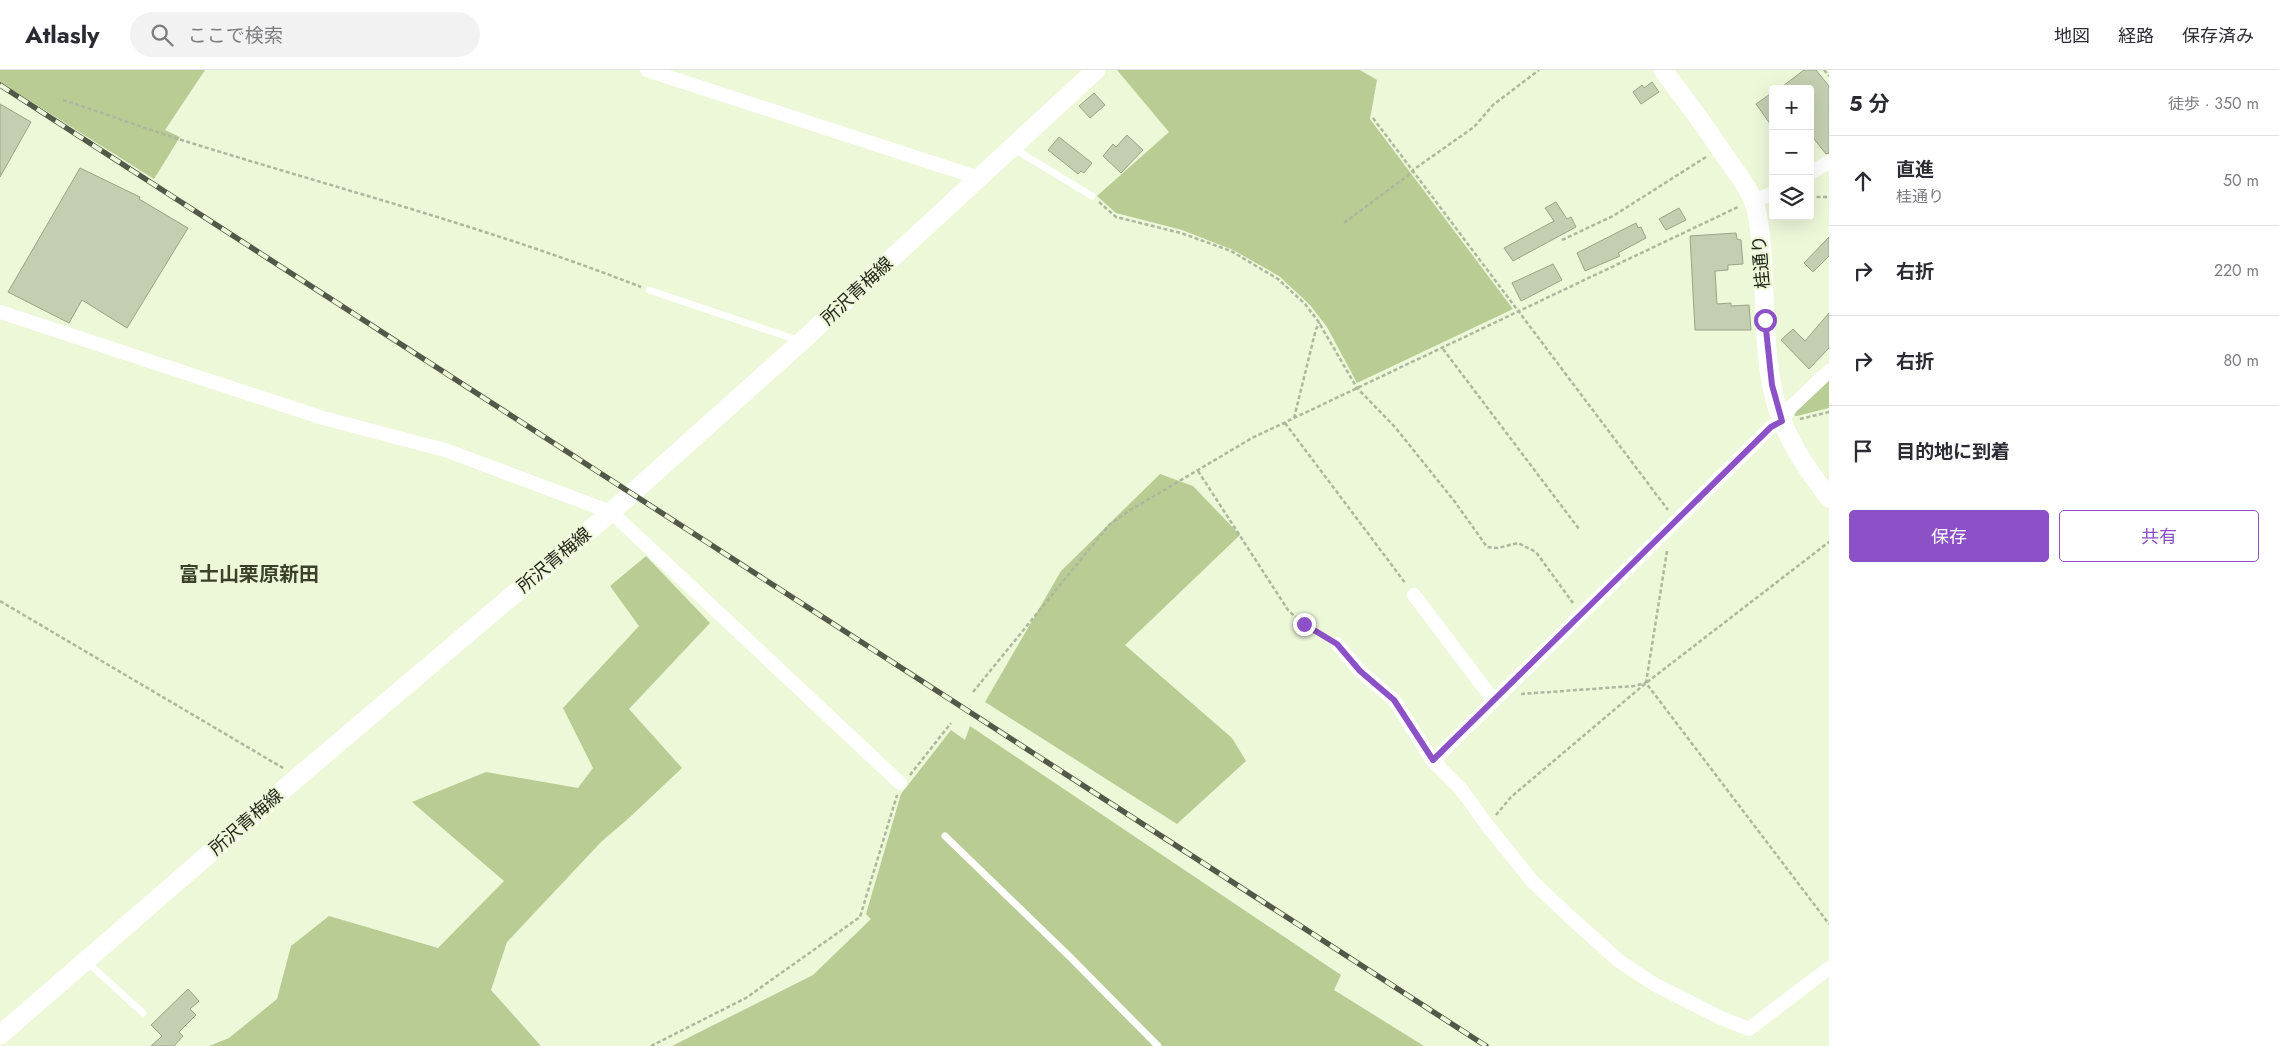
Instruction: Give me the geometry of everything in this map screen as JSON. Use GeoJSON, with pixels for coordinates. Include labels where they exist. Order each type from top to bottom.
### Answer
{"type":"FeatureCollection","features":[{"type":"Feature","properties":{"kind":"main road","name":"所沢青梅線"},"geometry":{"type":"LineString","coordinates":[[0,1035],[298,777],[611,512],[802,342],[1096,70]]}},
{"type":"Feature","properties":{"kind":"main road","name":"桂通り"},"geometry":{"type":"LineString","coordinates":[[1663,70],[1719,147],[1754,201],[1763,264],[1765,320],[1772,385],[1782,421],[1808,469],[1829,498]]}},
{"type":"Feature","properties":{"kind":"street"},"geometry":{"type":"LineString","coordinates":[[647,70],[979,178]]}},
{"type":"Feature","properties":{"kind":"street"},"geometry":{"type":"LineString","coordinates":[[1814,171],[1829,162]]}},
{"type":"Feature","properties":{"kind":"street"},"geometry":{"type":"LineString","coordinates":[[1754,201],[1769,195]]}},
{"type":"Feature","properties":{"kind":"street"},"geometry":{"type":"LineString","coordinates":[[0,312],[323,418],[445,450],[611,512],[900,783]]}},
{"type":"Feature","properties":{"kind":"street"},"geometry":{"type":"LineString","coordinates":[[1433,760],[1771,427],[1782,421],[1791,407],[1829,371]]}},
{"type":"Feature","properties":{"kind":"street"},"geometry":{"type":"LineString","coordinates":[[1414,595],[1494,701]]}},
{"type":"Feature","properties":{"kind":"street"},"geometry":{"type":"LineString","coordinates":[[1337,644],[1360,671],[1394,700],[1433,760],[1462,789],[1487,825],[1533,882],[1619,961],[1654,984],[1721,1018],[1749,1029],[1829,968]]}},
{"type":"Feature","properties":{"kind":"lane"},"geometry":{"type":"LineString","coordinates":[[1013,148],[1092,196]]}},
{"type":"Feature","properties":{"kind":"lane"},"geometry":{"type":"LineString","coordinates":[[649,290],[802,342]]}},
{"type":"Feature","properties":{"kind":"lane"},"geometry":{"type":"LineString","coordinates":[[945,836],[1070,957],[1158,1046]]}},
{"type":"Feature","properties":{"kind":"lane"},"geometry":{"type":"LineString","coordinates":[[85,960],[143,1012]]}},
{"type":"Feature","properties":{"kind":"path"},"geometry":{"type":"LineString","coordinates":[[1344,223],[1413,170],[1474,127],[1493,105],[1539,70]]}},
{"type":"Feature","properties":{"kind":"path"},"geometry":{"type":"LineString","coordinates":[[1824,70],[1829,76]]}},
{"type":"Feature","properties":{"kind":"path"},"geometry":{"type":"LineString","coordinates":[[62,100],[186,141],[354,191],[576,261],[649,290]]}},
{"type":"Feature","properties":{"kind":"path"},"geometry":{"type":"LineString","coordinates":[[1373,118],[1518,311],[1673,523],[1646,683],[1829,924]]}},
{"type":"Feature","properties":{"kind":"path"},"geometry":{"type":"LineString","coordinates":[[1562,240],[1613,216],[1679,176],[1719,147]]}},
{"type":"Feature","properties":{"kind":"path"},"geometry":{"type":"LineString","coordinates":[[1092,196],[1116,217],[1181,233],[1231,251],[1278,279],[1305,304],[1320,323],[1357,388],[1395,428],[1455,502],[1487,548],[1498,548],[1518,542],[1536,552],[1582,614]]}},
{"type":"Feature","properties":{"kind":"path"},"geometry":{"type":"LineString","coordinates":[[1814,197],[1829,197]]}},
{"type":"Feature","properties":{"kind":"path"},"geometry":{"type":"LineString","coordinates":[[973,692],[1109,525],[1252,438],[1754,201]]}},
{"type":"Feature","properties":{"kind":"path"},"geometry":{"type":"LineString","coordinates":[[1294,419],[1316,330],[1320,323]]}},
{"type":"Feature","properties":{"kind":"path"},"geometry":{"type":"LineString","coordinates":[[1443,349],[1579,529]]}},
{"type":"Feature","properties":{"kind":"path"},"geometry":{"type":"LineString","coordinates":[[1782,421],[1796,420],[1829,412]]}},
{"type":"Feature","properties":{"kind":"path"},"geometry":{"type":"LineString","coordinates":[[1285,423],[1414,595]]}},
{"type":"Feature","properties":{"kind":"path"},"geometry":{"type":"LineString","coordinates":[[1198,471],[1288,610],[1304,624],[1337,644]]}},
{"type":"Feature","properties":{"kind":"path"},"geometry":{"type":"LineString","coordinates":[[1487,825],[1511,797],[1646,683],[1829,542]]}},
{"type":"Feature","properties":{"kind":"path"},"geometry":{"type":"LineString","coordinates":[[0,601],[298,777]]}},
{"type":"Feature","properties":{"kind":"path"},"geometry":{"type":"LineString","coordinates":[[1506,689],[1523,694],[1634,686],[1646,683]]}},
{"type":"Feature","properties":{"kind":"path"},"geometry":{"type":"LineString","coordinates":[[651,1046],[746,998],[860,917],[900,783],[909,777],[951,723]]}},
{"type":"Feature","properties":{"kind":"green space"},"geometry":{"type":"Polygon","coordinates":[[[0,70],[205,70],[165,130],[180,137],[154,179],[0,82],[0,70]]]}},
{"type":"Feature","properties":{"kind":"green space"},"geometry":{"type":"Polygon","coordinates":[[[1117,70],[1360,70],[1377,80],[1370,119],[1513,309],[1357,383],[1327,327],[1310,305],[1279,276],[1233,250],[1182,230],[1116,213],[1097,196],[1169,132],[1117,70]]]}},
{"type":"Feature","properties":{"kind":"green space"},"geometry":{"type":"Polygon","coordinates":[[[1829,380],[1829,408],[1797,416],[1792,415],[1829,380]]]}},
{"type":"Feature","properties":{"kind":"green space"},"geometry":{"type":"Polygon","coordinates":[[[1160,474],[1193,486],[1240,535],[1125,645],[1232,738],[1246,761],[1177,824],[985,702],[1061,571],[1160,474]]]}},
{"type":"Feature","properties":{"kind":"green space"},"geometry":{"type":"Polygon","coordinates":[[[646,556],[710,623],[629,709],[682,768],[601,842],[507,942],[491,990],[541,1046],[209,1046],[229,1038],[277,999],[291,946],[329,916],[438,948],[504,881],[412,802],[486,772],[578,788],[593,768],[563,708],[639,626],[610,586],[646,556]]]}},
{"type":"Feature","properties":{"kind":"green space"},"geometry":{"type":"Polygon","coordinates":[[[970,726],[1341,975],[1334,990],[1424,1046],[672,1046],[813,975],[871,919],[866,914],[901,794],[951,730],[965,740],[970,726]]]}},
{"type":"Feature","properties":{"kind":"building"},"geometry":{"type":"Polygon","coordinates":[[[1804,70],[1816,70],[1829,86],[1829,153],[1826,154],[1814,139],[1814,85],[1784,85],[1804,70]]]}},
{"type":"Feature","properties":{"kind":"building"},"geometry":{"type":"Polygon","coordinates":[[[1652,82],[1659,92],[1641,104],[1633,92],[1642,85],[1644,88],[1652,82]]]}},
{"type":"Feature","properties":{"kind":"building"},"geometry":{"type":"Polygon","coordinates":[[[1094,93],[1105,105],[1090,118],[1079,106],[1094,93]]]}},
{"type":"Feature","properties":{"kind":"building"},"geometry":{"type":"Polygon","coordinates":[[[1769,95],[1769,122],[1756,104],[1769,95]]]}},
{"type":"Feature","properties":{"kind":"building"},"geometry":{"type":"Polygon","coordinates":[[[0,104],[31,122],[0,177],[0,104]]]}},
{"type":"Feature","properties":{"kind":"building"},"geometry":{"type":"Polygon","coordinates":[[[1127,135],[1143,150],[1121,173],[1103,156],[1113,144],[1116,147],[1127,135]]]}},
{"type":"Feature","properties":{"kind":"building"},"geometry":{"type":"Polygon","coordinates":[[[1059,137],[1092,163],[1084,173],[1081,171],[1078,174],[1048,150],[1059,137]]]}},
{"type":"Feature","properties":{"kind":"building"},"geometry":{"type":"Polygon","coordinates":[[[80,168],[140,197],[139,199],[188,228],[127,328],[82,300],[69,323],[8,292],[80,168]]]}},
{"type":"Feature","properties":{"kind":"building"},"geometry":{"type":"Polygon","coordinates":[[[1556,202],[1567,219],[1571,217],[1576,227],[1513,261],[1504,248],[1554,221],[1545,208],[1556,202]]]}},
{"type":"Feature","properties":{"kind":"building"},"geometry":{"type":"Polygon","coordinates":[[[1679,208],[1686,220],[1666,230],[1659,219],[1679,208]]]}},
{"type":"Feature","properties":{"kind":"building"},"geometry":{"type":"Polygon","coordinates":[[[1636,223],[1638,228],[1641,227],[1646,238],[1618,253],[1620,256],[1585,271],[1577,253],[1636,223]]]}},
{"type":"Feature","properties":{"kind":"building"},"geometry":{"type":"Polygon","coordinates":[[[1736,233],[1737,239],[1741,240],[1743,264],[1728,265],[1728,270],[1715,271],[1717,304],[1731,303],[1731,306],[1749,305],[1751,330],[1695,330],[1690,236],[1736,233]]]}},
{"type":"Feature","properties":{"kind":"building"},"geometry":{"type":"Polygon","coordinates":[[[1829,237],[1829,256],[1813,272],[1804,263],[1829,237]]]}},
{"type":"Feature","properties":{"kind":"building"},"geometry":{"type":"Polygon","coordinates":[[[1553,264],[1562,280],[1521,301],[1512,283],[1553,264]]]}},
{"type":"Feature","properties":{"kind":"building"},"geometry":{"type":"Polygon","coordinates":[[[1829,313],[1829,348],[1809,369],[1781,340],[1793,329],[1805,341],[1829,313]]]}},
{"type":"Feature","properties":{"kind":"building"},"geometry":{"type":"Polygon","coordinates":[[[188,989],[199,1001],[190,1009],[196,1015],[179,1032],[183,1036],[174,1046],[151,1046],[162,1036],[151,1025],[188,989]]]}},
{"type":"Feature","properties":{"kind":"railway"},"geometry":{"type":"LineString","coordinates":[[0,85],[1486,1046]]}},
{"type":"Feature","properties":{"kind":"district","name":"富士山栗原新田"},"geometry":{"type":"Point","coordinates":[249,574]}},
{"type":"Feature","properties":{"kind":"route"},"geometry":{"type":"LineString","coordinates":[[1304,624],[1337,644],[1360,671],[1394,700],[1433,760],[1771,427],[1782,421],[1772,385],[1765,320]]}}]}
